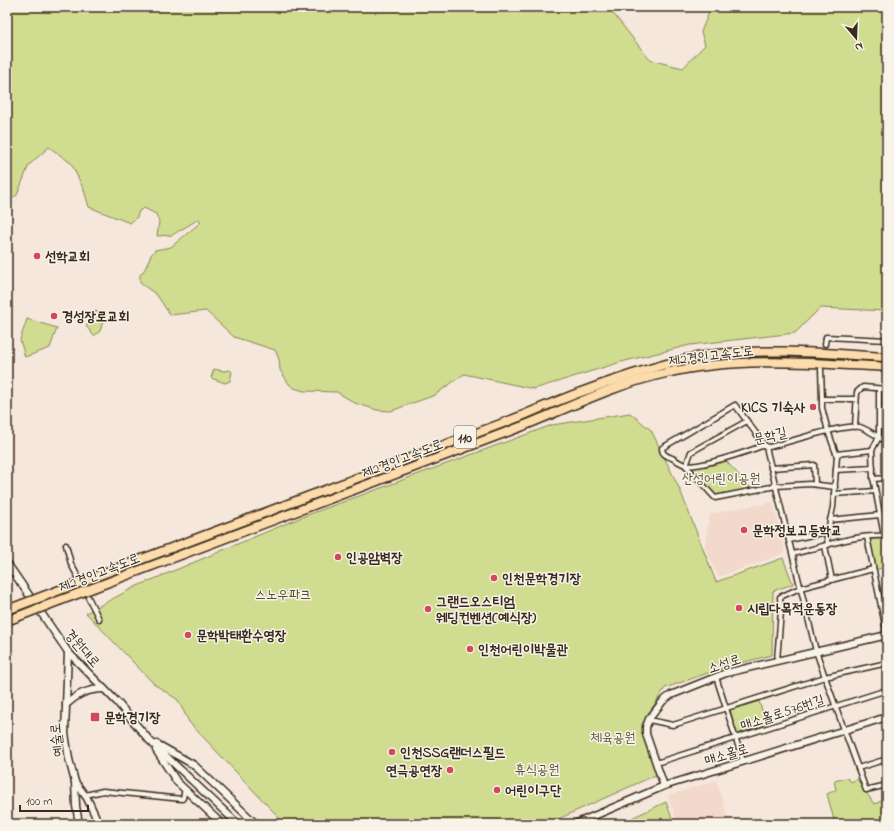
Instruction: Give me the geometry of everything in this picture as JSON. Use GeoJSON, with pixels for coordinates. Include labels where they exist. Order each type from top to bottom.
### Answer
{"type":"FeatureCollection","features":[{"type":"Feature","properties":{"kind":"highway","name":"제2경인고속도로"},"geometry":{"type":"LineString","coordinates":[[7,610],[512,420],[573,394],[663,364],[689,358],[744,352],[781,351],[887,357]]}},
{"type":"Feature","properties":{"kind":"highway","name":"제2경인고속도로"},"geometry":{"type":"LineString","coordinates":[[8,620],[523,426],[593,397],[658,375],[693,368],[770,362],[887,367]]}},
{"type":"Feature","properties":{"kind":"main road","name":"경원대로"},"geometry":{"type":"LineString","coordinates":[[7,563],[68,652],[150,740],[238,824]]}},
{"type":"Feature","properties":{"kind":"main road","name":"소성로"},"geometry":{"type":"LineString","coordinates":[[649,720],[663,701],[671,695],[726,673],[887,635]]}},
{"type":"Feature","properties":{"kind":"main road","name":"예술로"},"geometry":{"type":"LineString","coordinates":[[68,652],[65,733],[69,759],[75,782],[76,806],[80,824]]}},
{"type":"Feature","properties":{"kind":"main road"},"geometry":{"type":"LineString","coordinates":[[66,705],[78,695],[85,692],[94,689],[104,689]]}},
{"type":"Feature","properties":{"kind":"main road","name":"매소홀로"},"geometry":{"type":"LineString","coordinates":[[575,824],[664,786],[887,717]]}},
{"type":"Feature","properties":{"kind":"main road"},"geometry":{"type":"LineString","coordinates":[[649,720],[646,727],[646,734],[664,786]]}},
{"type":"Feature","properties":{"kind":"main road","name":"경원대로"},"geometry":{"type":"LineString","coordinates":[[150,740],[177,782],[222,824]]}},
{"type":"Feature","properties":{"kind":"main road","name":"경원대로"},"geometry":{"type":"LineString","coordinates":[[150,740],[194,764],[256,824]]}},
{"type":"Feature","properties":{"kind":"main road"},"geometry":{"type":"LineString","coordinates":[[75,782],[85,795],[98,824]]}},
{"type":"Feature","properties":{"kind":"street"},"geometry":{"type":"LineString","coordinates":[[825,344],[826,337],[887,340]]}},
{"type":"Feature","properties":{"kind":"street"},"geometry":{"type":"LineString","coordinates":[[821,369],[822,408],[836,454],[834,494],[830,520],[826,532],[826,546],[832,580]]}},
{"type":"Feature","properties":{"kind":"street"},"geometry":{"type":"LineString","coordinates":[[855,427],[857,392],[863,388],[887,389]]}},
{"type":"Feature","properties":{"kind":"street"},"geometry":{"type":"LineString","coordinates":[[793,554],[867,536],[886,536],[873,479],[872,450],[879,437],[879,389]]}},
{"type":"Feature","properties":{"kind":"street"},"geometry":{"type":"LineString","coordinates":[[822,399],[856,399]]}},
{"type":"Feature","properties":{"kind":"street"},"geometry":{"type":"LineString","coordinates":[[766,447],[735,404],[662,448],[664,455],[686,466],[715,498],[776,486],[816,484],[834,488]]}},
{"type":"Feature","properties":{"kind":"street"},"geometry":{"type":"LineString","coordinates":[[686,466],[691,452],[747,421]]}},
{"type":"Feature","properties":{"kind":"street","name":"문학길"},"geometry":{"type":"LineString","coordinates":[[686,466],[715,460],[762,446],[766,447],[828,431],[855,427],[859,427],[887,442]]}},
{"type":"Feature","properties":{"kind":"street","name":"매소홀로576번길"},"geometry":{"type":"LineString","coordinates":[[766,447],[816,651],[825,677],[866,790],[887,785]]}},
{"type":"Feature","properties":{"kind":"street"},"geometry":{"type":"LineString","coordinates":[[836,454],[872,450]]}},
{"type":"Feature","properties":{"kind":"street"},"geometry":{"type":"LineString","coordinates":[[771,468],[814,465],[816,484]]}},
{"type":"Feature","properties":{"kind":"street"},"geometry":{"type":"LineString","coordinates":[[836,470],[873,468]]}},
{"type":"Feature","properties":{"kind":"street"},"geometry":{"type":"LineString","coordinates":[[873,479],[887,478]]}},
{"type":"Feature","properties":{"kind":"street"},"geometry":{"type":"LineString","coordinates":[[834,494],[875,491]]}},
{"type":"Feature","properties":{"kind":"street"},"geometry":{"type":"LineString","coordinates":[[830,520],[880,515]]}},
{"type":"Feature","properties":{"kind":"street"},"geometry":{"type":"LineString","coordinates":[[789,540],[826,532]]}},
{"type":"Feature","properties":{"kind":"street"},"geometry":{"type":"LineString","coordinates":[[867,536],[887,635]]}},
{"type":"Feature","properties":{"kind":"street"},"geometry":{"type":"LineString","coordinates":[[66,545],[71,564],[78,577]]}},
{"type":"Feature","properties":{"kind":"street"},"geometry":{"type":"LineString","coordinates":[[777,660],[781,611],[780,597],[800,588],[873,569]]}},
{"type":"Feature","properties":{"kind":"street"},"geometry":{"type":"LineString","coordinates":[[88,597],[99,619]]}},
{"type":"Feature","properties":{"kind":"street"},"geometry":{"type":"LineString","coordinates":[[825,677],[887,663]]}},
{"type":"Feature","properties":{"kind":"street"},"geometry":{"type":"LineString","coordinates":[[716,677],[743,761]]}},
{"type":"Feature","properties":{"kind":"street","name":"매소홀로576번길"},"geometry":{"type":"LineString","coordinates":[[649,720],[673,725],[825,677]]}},
{"type":"Feature","properties":{"kind":"street"},"geometry":{"type":"LineString","coordinates":[[836,707],[887,690]]}},
{"type":"Feature","properties":{"kind":"street","name":"매소홀로576번길"},"geometry":{"type":"LineString","coordinates":[[656,764],[836,707]]}},
{"type":"Feature","properties":{"kind":"street"},"geometry":{"type":"LineString","coordinates":[[858,768],[887,759]]}},
{"type":"Feature","properties":{"kind":"street"},"geometry":{"type":"LineString","coordinates":[[85,795],[103,791],[182,799],[184,798],[185,789]]}},
{"type":"Feature","properties":{"kind":"shaded area","name":"문학정보고등학교"},"geometry":{"type":"Polygon","coordinates":[[[773,502],[785,553],[718,577],[705,547],[710,514],[773,502]]]}},
{"type":"Feature","properties":{"kind":"shaded area"},"geometry":{"type":"Polygon","coordinates":[[[716,780],[730,824],[678,824],[668,796],[716,780]]]}},
{"type":"Feature","properties":{"kind":"green space"},"geometry":{"type":"Polygon","coordinates":[[[7,7],[608,7],[650,60],[683,68],[705,45],[701,32],[711,7],[887,7],[887,311],[820,308],[795,333],[690,345],[621,362],[534,389],[464,374],[435,395],[391,411],[377,410],[355,403],[337,392],[304,391],[294,388],[289,384],[280,370],[279,359],[275,350],[234,337],[206,311],[170,315],[157,295],[140,283],[140,275],[145,269],[151,255],[155,250],[171,247],[201,222],[199,219],[172,235],[157,236],[159,222],[156,214],[144,208],[139,211],[137,217],[130,223],[89,207],[84,190],[71,163],[49,147],[29,165],[17,195],[7,198],[7,7]]]}},
{"type":"Feature","properties":{"kind":"green space"},"geometry":{"type":"Polygon","coordinates":[[[95,311],[105,315],[100,331],[94,336],[86,326],[93,318],[95,311]]]}},
{"type":"Feature","properties":{"kind":"green space"},"geometry":{"type":"Polygon","coordinates":[[[27,319],[57,328],[50,348],[25,357],[20,340],[27,319]]]}},
{"type":"Feature","properties":{"kind":"green space"},"geometry":{"type":"Polygon","coordinates":[[[214,369],[223,371],[230,370],[232,372],[230,381],[225,383],[211,378],[214,369]]]}},
{"type":"Feature","properties":{"kind":"green space","name":"인천문학경기장"},"geometry":{"type":"Polygon","coordinates":[[[630,413],[651,430],[680,490],[716,582],[783,558],[793,584],[773,591],[772,655],[725,667],[665,688],[642,724],[658,774],[547,824],[285,824],[189,722],[178,700],[154,684],[86,613],[135,587],[302,517],[552,425],[630,413]]]}},
{"type":"Feature","properties":{"kind":"green space","name":"산성어린이공원"},"geometry":{"type":"Polygon","coordinates":[[[726,461],[751,488],[717,497],[691,468],[726,461]]]}},
{"type":"Feature","properties":{"kind":"green space"},"geometry":{"type":"Polygon","coordinates":[[[870,539],[887,539],[887,566],[876,570],[870,539]]]}},
{"type":"Feature","properties":{"kind":"green space"},"geometry":{"type":"Polygon","coordinates":[[[759,701],[767,726],[737,736],[730,709],[759,701]]]}},
{"type":"Feature","properties":{"kind":"green space"},"geometry":{"type":"Polygon","coordinates":[[[847,778],[851,782],[857,779],[874,804],[887,799],[887,824],[832,824],[834,820],[827,794],[836,790],[834,781],[847,778]]]}},
{"type":"Feature","properties":{"kind":"green space"},"geometry":{"type":"Polygon","coordinates":[[[666,802],[674,824],[608,824],[621,819],[623,822],[666,802]]]}},
{"type":"Feature","properties":{"kind":"tunnel"},"geometry":{"type":"LineString","coordinates":[[821,365],[825,343]]}},
{"type":"Feature","properties":{"kind":"place","name":"선학교회"},"geometry":{"type":"Point","coordinates":[37,256]}},
{"type":"Feature","properties":{"kind":"place","name":"경성장로교회"},"geometry":{"type":"Point","coordinates":[54,316]}},
{"type":"Feature","properties":{"kind":"place","name":"KICS 기숙사"},"geometry":{"type":"Point","coordinates":[813,407]}},
{"type":"Feature","properties":{"kind":"place","name":"문학정보고등학교"},"geometry":{"type":"Point","coordinates":[744,530]}},
{"type":"Feature","properties":{"kind":"place","name":"인공암벽장"},"geometry":{"type":"Point","coordinates":[338,557]}},
{"type":"Feature","properties":{"kind":"place","name":"인천문학경기장"},"geometry":{"type":"Point","coordinates":[494,578]}},
{"type":"Feature","properties":{"kind":"place","name":"시립다목적운동장"},"geometry":{"type":"Point","coordinates":[739,608]}},
{"type":"Feature","properties":{"kind":"place","name":"그랜드오스티엄 웨딩컨벤션(예식장)"},"geometry":{"type":"Point","coordinates":[428,609]}},
{"type":"Feature","properties":{"kind":"place","name":"문학박태환수영장"},"geometry":{"type":"Point","coordinates":[188,635]}},
{"type":"Feature","properties":{"kind":"place","name":"인천어린이박물관"},"geometry":{"type":"Point","coordinates":[470,649]}},
{"type":"Feature","properties":{"kind":"place","name":"문학경기장"},"geometry":{"type":"Point","coordinates":[95,717]}},
{"type":"Feature","properties":{"kind":"place","name":"인천SSG랜더스필드"},"geometry":{"type":"Point","coordinates":[392,752]}},
{"type":"Feature","properties":{"kind":"place","name":"연극공연장"},"geometry":{"type":"Point","coordinates":[450,770]}},
{"type":"Feature","properties":{"kind":"place","name":"어린이구단"},"geometry":{"type":"Point","coordinates":[497,790]}},
{"type":"Feature","properties":{"kind":"park label","name":"스노우파크"},"geometry":{"type":"Point","coordinates":[283,594]}},
{"type":"Feature","properties":{"kind":"park label","name":"체육공원"},"geometry":{"type":"Point","coordinates":[613,737]}},
{"type":"Feature","properties":{"kind":"park label","name":"휴식공원"},"geometry":{"type":"Point","coordinates":[537,769]}}]}
